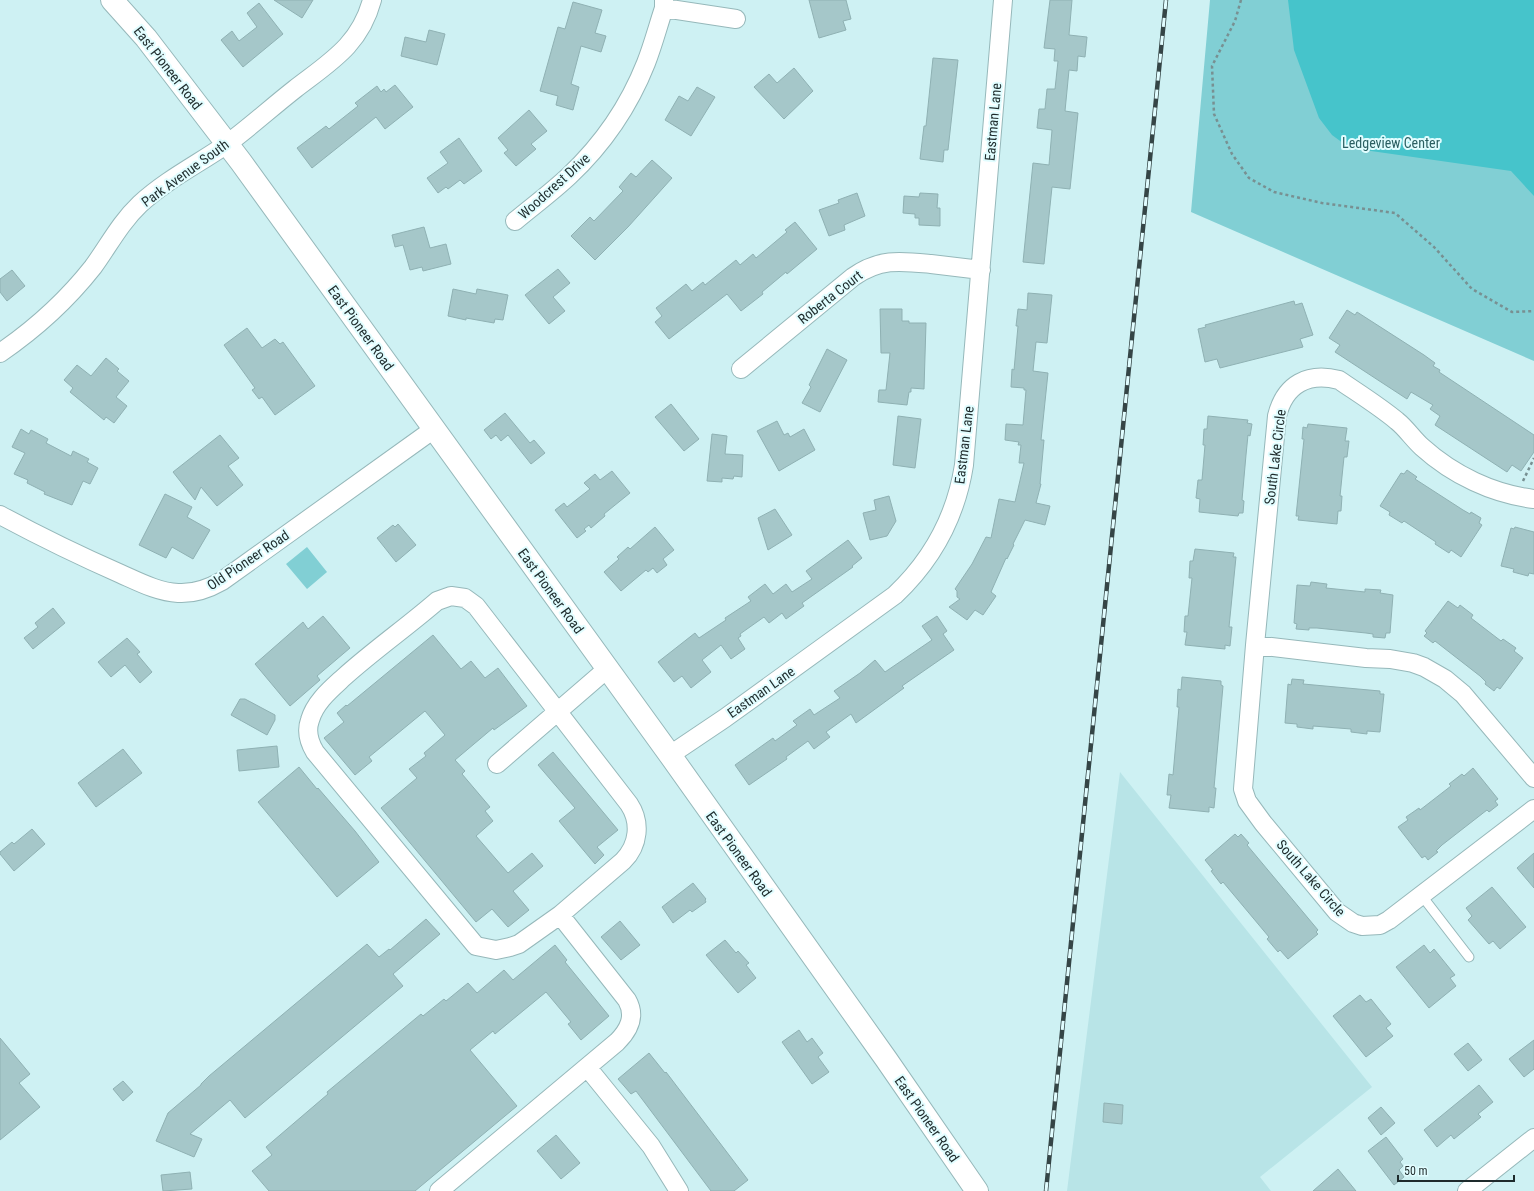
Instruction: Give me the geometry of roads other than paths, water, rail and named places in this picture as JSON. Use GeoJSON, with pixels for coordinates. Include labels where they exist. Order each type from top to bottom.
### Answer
{"type":"FeatureCollection","features":[{"type":"Feature","properties":{"kind":"main road","name":"East Pioneer Road"},"geometry":{"type":"LineString","coordinates":[[112,0],[146,38],[227,143],[670,756],[978,1191]]}},
{"type":"Feature","properties":{"kind":"street","name":"Park Avenue South"},"geometry":{"type":"LineString","coordinates":[[0,352],[35,327],[65,299],[92,268],[118,228],[153,193],[227,143],[348,47],[363,26],[372,0]]}},
{"type":"Feature","properties":{"kind":"street","name":"Eastman Lane"},"geometry":{"type":"LineString","coordinates":[[670,756],[886,602],[913,577],[929,557],[948,522],[954,508],[962,476],[1003,0]]}},
{"type":"Feature","properties":{"kind":"street"},"geometry":{"type":"LineString","coordinates":[[664,4],[736,19]]}},
{"type":"Feature","properties":{"kind":"street","name":"Woodcrest Drive"},"geometry":{"type":"LineString","coordinates":[[515,221],[576,169],[595,149],[612,126],[627,103],[646,64],[664,4]]}},
{"type":"Feature","properties":{"kind":"street","name":"Roberta Court"},"geometry":{"type":"LineString","coordinates":[[741,369],[854,277],[869,268],[883,263],[898,261],[980,270]]}},
{"type":"Feature","properties":{"kind":"street","name":"South Lake Circle"},"geometry":{"type":"LineString","coordinates":[[1534,500],[1482,485],[1451,469],[1422,448],[1398,422],[1339,380],[1322,377],[1305,380],[1294,386],[1286,394],[1280,405],[1277,416],[1243,789],[1254,811],[1337,912],[1353,923],[1362,926],[1380,925],[1393,918],[1534,809]]}},
{"type":"Feature","properties":{"kind":"street","name":"Old Pioneer Road"},"geometry":{"type":"LineString","coordinates":[[0,515],[142,584],[180,594],[195,592],[209,588],[222,581],[434,429]]}},
{"type":"Feature","properties":{"kind":"street"},"geometry":{"type":"LineString","coordinates":[[450,596],[465,598],[476,606],[628,804],[635,816],[637,831],[634,845],[627,857],[560,915],[515,946],[496,950],[476,946],[315,752],[310,743],[308,729],[310,720],[314,711],[327,692],[362,661],[437,601],[450,596]]}},
{"type":"Feature","properties":{"kind":"street"},"geometry":{"type":"LineString","coordinates":[[1255,645],[1366,658],[1390,659],[1413,663],[1429,670],[1445,679],[1463,694],[1534,778]]}},
{"type":"Feature","properties":{"kind":"street"},"geometry":{"type":"LineString","coordinates":[[497,764],[607,669]]}},
{"type":"Feature","properties":{"kind":"street"},"geometry":{"type":"LineString","coordinates":[[439,1191],[617,1042],[626,1032],[631,1018],[631,1009],[627,1000],[560,915]]}},
{"type":"Feature","properties":{"kind":"street"},"geometry":{"type":"LineString","coordinates":[[587,1067],[651,1146],[679,1191]]}},
{"type":"Feature","properties":{"kind":"street"},"geometry":{"type":"LineString","coordinates":[[1467,1191],[1534,1138]]}},
{"type":"Feature","properties":{"kind":"lane"},"geometry":{"type":"LineString","coordinates":[[1422,896],[1469,957]]}},
{"type":"Feature","properties":{"kind":"railway"},"geometry":{"type":"LineString","coordinates":[[1046,1191],[1166,0]]}},
{"type":"Feature","properties":{"kind":"park label","name":"Ledgeview Center"},"geometry":{"type":"Point","coordinates":[1391,143]}}]}
